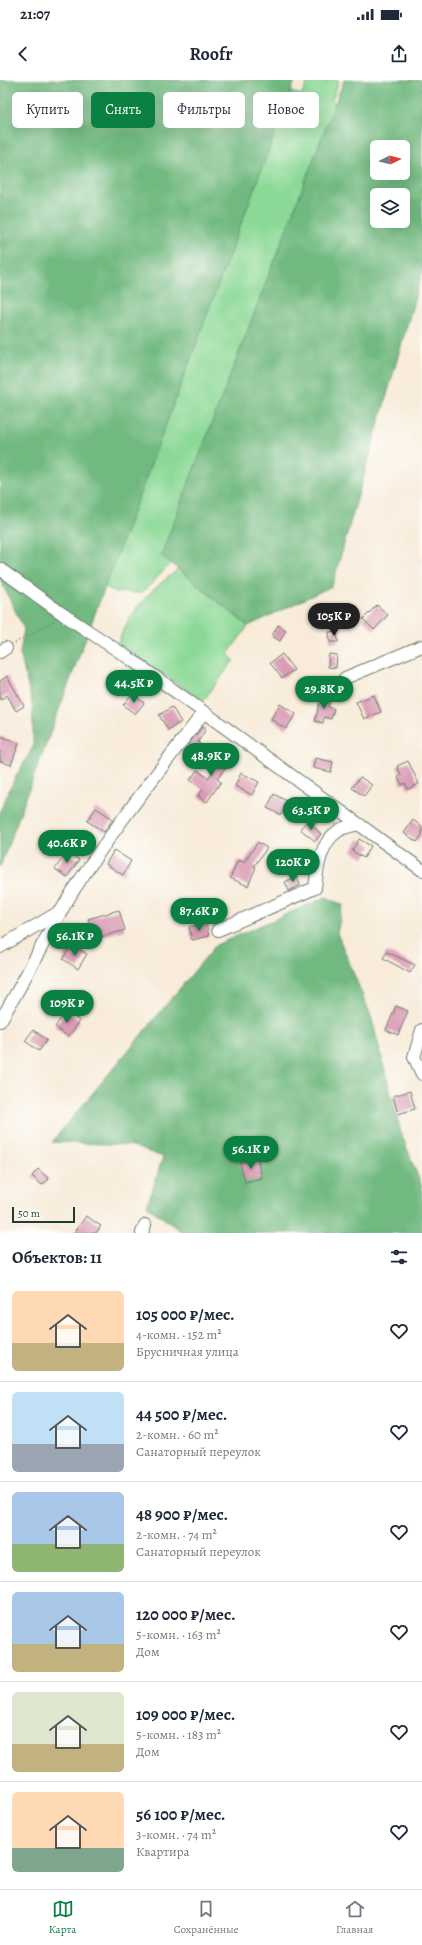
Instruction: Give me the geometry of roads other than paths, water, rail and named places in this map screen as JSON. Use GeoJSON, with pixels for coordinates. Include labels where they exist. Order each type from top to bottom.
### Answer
{"type":"FeatureCollection","features":[{"type":"Feature","properties":{"kind":"street"},"geometry":{"type":"LineString","coordinates":[[0,569],[64,615],[129,658],[422,870]]}},
{"type":"Feature","properties":{"kind":"street"},"geometry":{"type":"LineString","coordinates":[[345,678],[422,646]]}},
{"type":"Feature","properties":{"kind":"street"},"geometry":{"type":"LineString","coordinates":[[0,1021],[20,989],[62,910],[112,833],[204,712]]}},
{"type":"Feature","properties":{"kind":"street"},"geometry":{"type":"LineString","coordinates":[[218,930],[315,888],[317,869],[326,843],[338,830],[359,824]]}},
{"type":"Feature","properties":{"kind":"street"},"geometry":{"type":"LineString","coordinates":[[0,947],[62,910]]}},
{"type":"Feature","properties":{"kind":"street"},"geometry":{"type":"LineString","coordinates":[[422,1030],[414,1057],[422,1074]]}}]}
